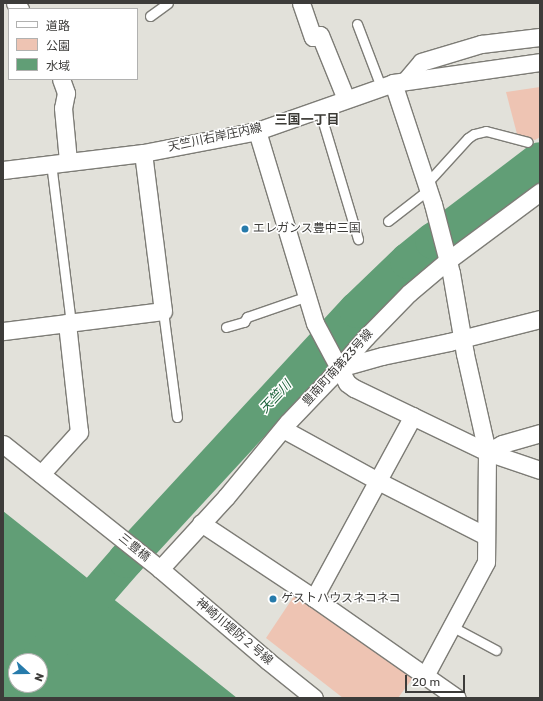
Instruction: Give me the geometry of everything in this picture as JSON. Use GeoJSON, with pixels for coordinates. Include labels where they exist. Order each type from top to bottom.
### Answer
{"type":"FeatureCollection","features":[{"type":"Feature","properties":{"kind":"street"},"geometry":{"type":"LineString","coordinates":[[300,3],[313,37],[320,34],[346,100]]}},
{"type":"Feature","properties":{"kind":"street"},"geometry":{"type":"LineString","coordinates":[[426,674],[486,562],[487,452],[462,338],[451,273],[428,186],[393,83],[421,62],[481,44],[540,37]]}},
{"type":"Feature","properties":{"kind":"street","name":"天竺川右岸庄内線"},"geometry":{"type":"LineString","coordinates":[[3,170],[143,153],[257,131],[393,83],[540,62]]}},
{"type":"Feature","properties":{"kind":"street"},"geometry":{"type":"LineString","coordinates":[[61,80],[66,93],[63,108],[68,161]]}},
{"type":"Feature","properties":{"kind":"street"},"geometry":{"type":"LineString","coordinates":[[257,131],[315,323],[347,383],[354,388],[487,452],[540,470]]}},
{"type":"Feature","properties":{"kind":"street"},"geometry":{"type":"LineString","coordinates":[[3,331],[163,311],[143,153]]}},
{"type":"Feature","properties":{"kind":"street","name":"豊南町南第23号線"},"geometry":{"type":"LineString","coordinates":[[157,567],[226,497],[338,365],[409,293],[446,258],[540,192]]}},
{"type":"Feature","properties":{"kind":"street"},"geometry":{"type":"LineString","coordinates":[[338,365],[462,338],[540,319]]}},
{"type":"Feature","properties":{"kind":"street"},"geometry":{"type":"LineString","coordinates":[[41,474],[79,432],[69,323]]}},
{"type":"Feature","properties":{"kind":"street"},"geometry":{"type":"LineString","coordinates":[[314,598],[413,416]]}},
{"type":"Feature","properties":{"kind":"street"},"geometry":{"type":"LineString","coordinates":[[283,429],[378,481],[486,536]]}},
{"type":"Feature","properties":{"kind":"street"},"geometry":{"type":"LineString","coordinates":[[487,452],[502,444],[540,433]]}},
{"type":"Feature","properties":{"kind":"street","name":"三豊橋"},"geometry":{"type":"LineString","coordinates":[[3,444],[114,531],[157,567]]}},
{"type":"Feature","properties":{"kind":"street"},"geometry":{"type":"LineString","coordinates":[[201,523],[426,674],[457,698]]}},
{"type":"Feature","properties":{"kind":"street","name":"神崎川堤防２号線"},"geometry":{"type":"LineString","coordinates":[[157,567],[314,698]]}},
{"type":"Feature","properties":{"kind":"lane"},"geometry":{"type":"LineString","coordinates":[[150,16],[168,3]]}},
{"type":"Feature","properties":{"kind":"lane"},"geometry":{"type":"LineString","coordinates":[[357,24],[393,83]]}},
{"type":"Feature","properties":{"kind":"lane"},"geometry":{"type":"LineString","coordinates":[[319,109],[358,238]]}},
{"type":"Feature","properties":{"kind":"lane"},"geometry":{"type":"LineString","coordinates":[[388,221],[428,186],[468,138],[474,134],[486,131],[528,142]]}},
{"type":"Feature","properties":{"kind":"lane"},"geometry":{"type":"LineString","coordinates":[[51,163],[69,323]]}},
{"type":"Feature","properties":{"kind":"lane"},"geometry":{"type":"LineString","coordinates":[[226,327],[244,322],[247,317],[308,296]]}},
{"type":"Feature","properties":{"kind":"lane"},"geometry":{"type":"LineString","coordinates":[[163,311],[177,417]]}},
{"type":"Feature","properties":{"kind":"lane"},"geometry":{"type":"LineString","coordinates":[[451,626],[496,650]]}},
{"type":"Feature","properties":{"kind":"green space"},"geometry":{"type":"Polygon","coordinates":[[[540,87],[540,137],[535,140],[517,134],[506,92],[540,87]]]}},
{"type":"Feature","properties":{"kind":"green space"},"geometry":{"type":"Polygon","coordinates":[[[294,596],[415,675],[398,698],[343,698],[266,638],[294,596]]]}},
{"type":"Feature","properties":{"kind":"water"},"geometry":{"type":"Polygon","coordinates":[[[3,511],[237,698],[3,698],[3,511]]]}},
{"type":"Feature","properties":{"kind":"waterway","name":"天竺川"},"geometry":{"type":"LineString","coordinates":[[45,653],[126,560],[357,310],[408,261],[540,160]]}},
{"type":"Feature","properties":{"kind":"place","name":"エレガンス豊中三国"},"geometry":{"type":"Point","coordinates":[245,229]}},
{"type":"Feature","properties":{"kind":"place","name":"ゲストハウスネコネコ"},"geometry":{"type":"Point","coordinates":[273,599]}},
{"type":"Feature","properties":{"kind":"district","name":"三国一丁目"},"geometry":{"type":"Point","coordinates":[307,120]}}]}
